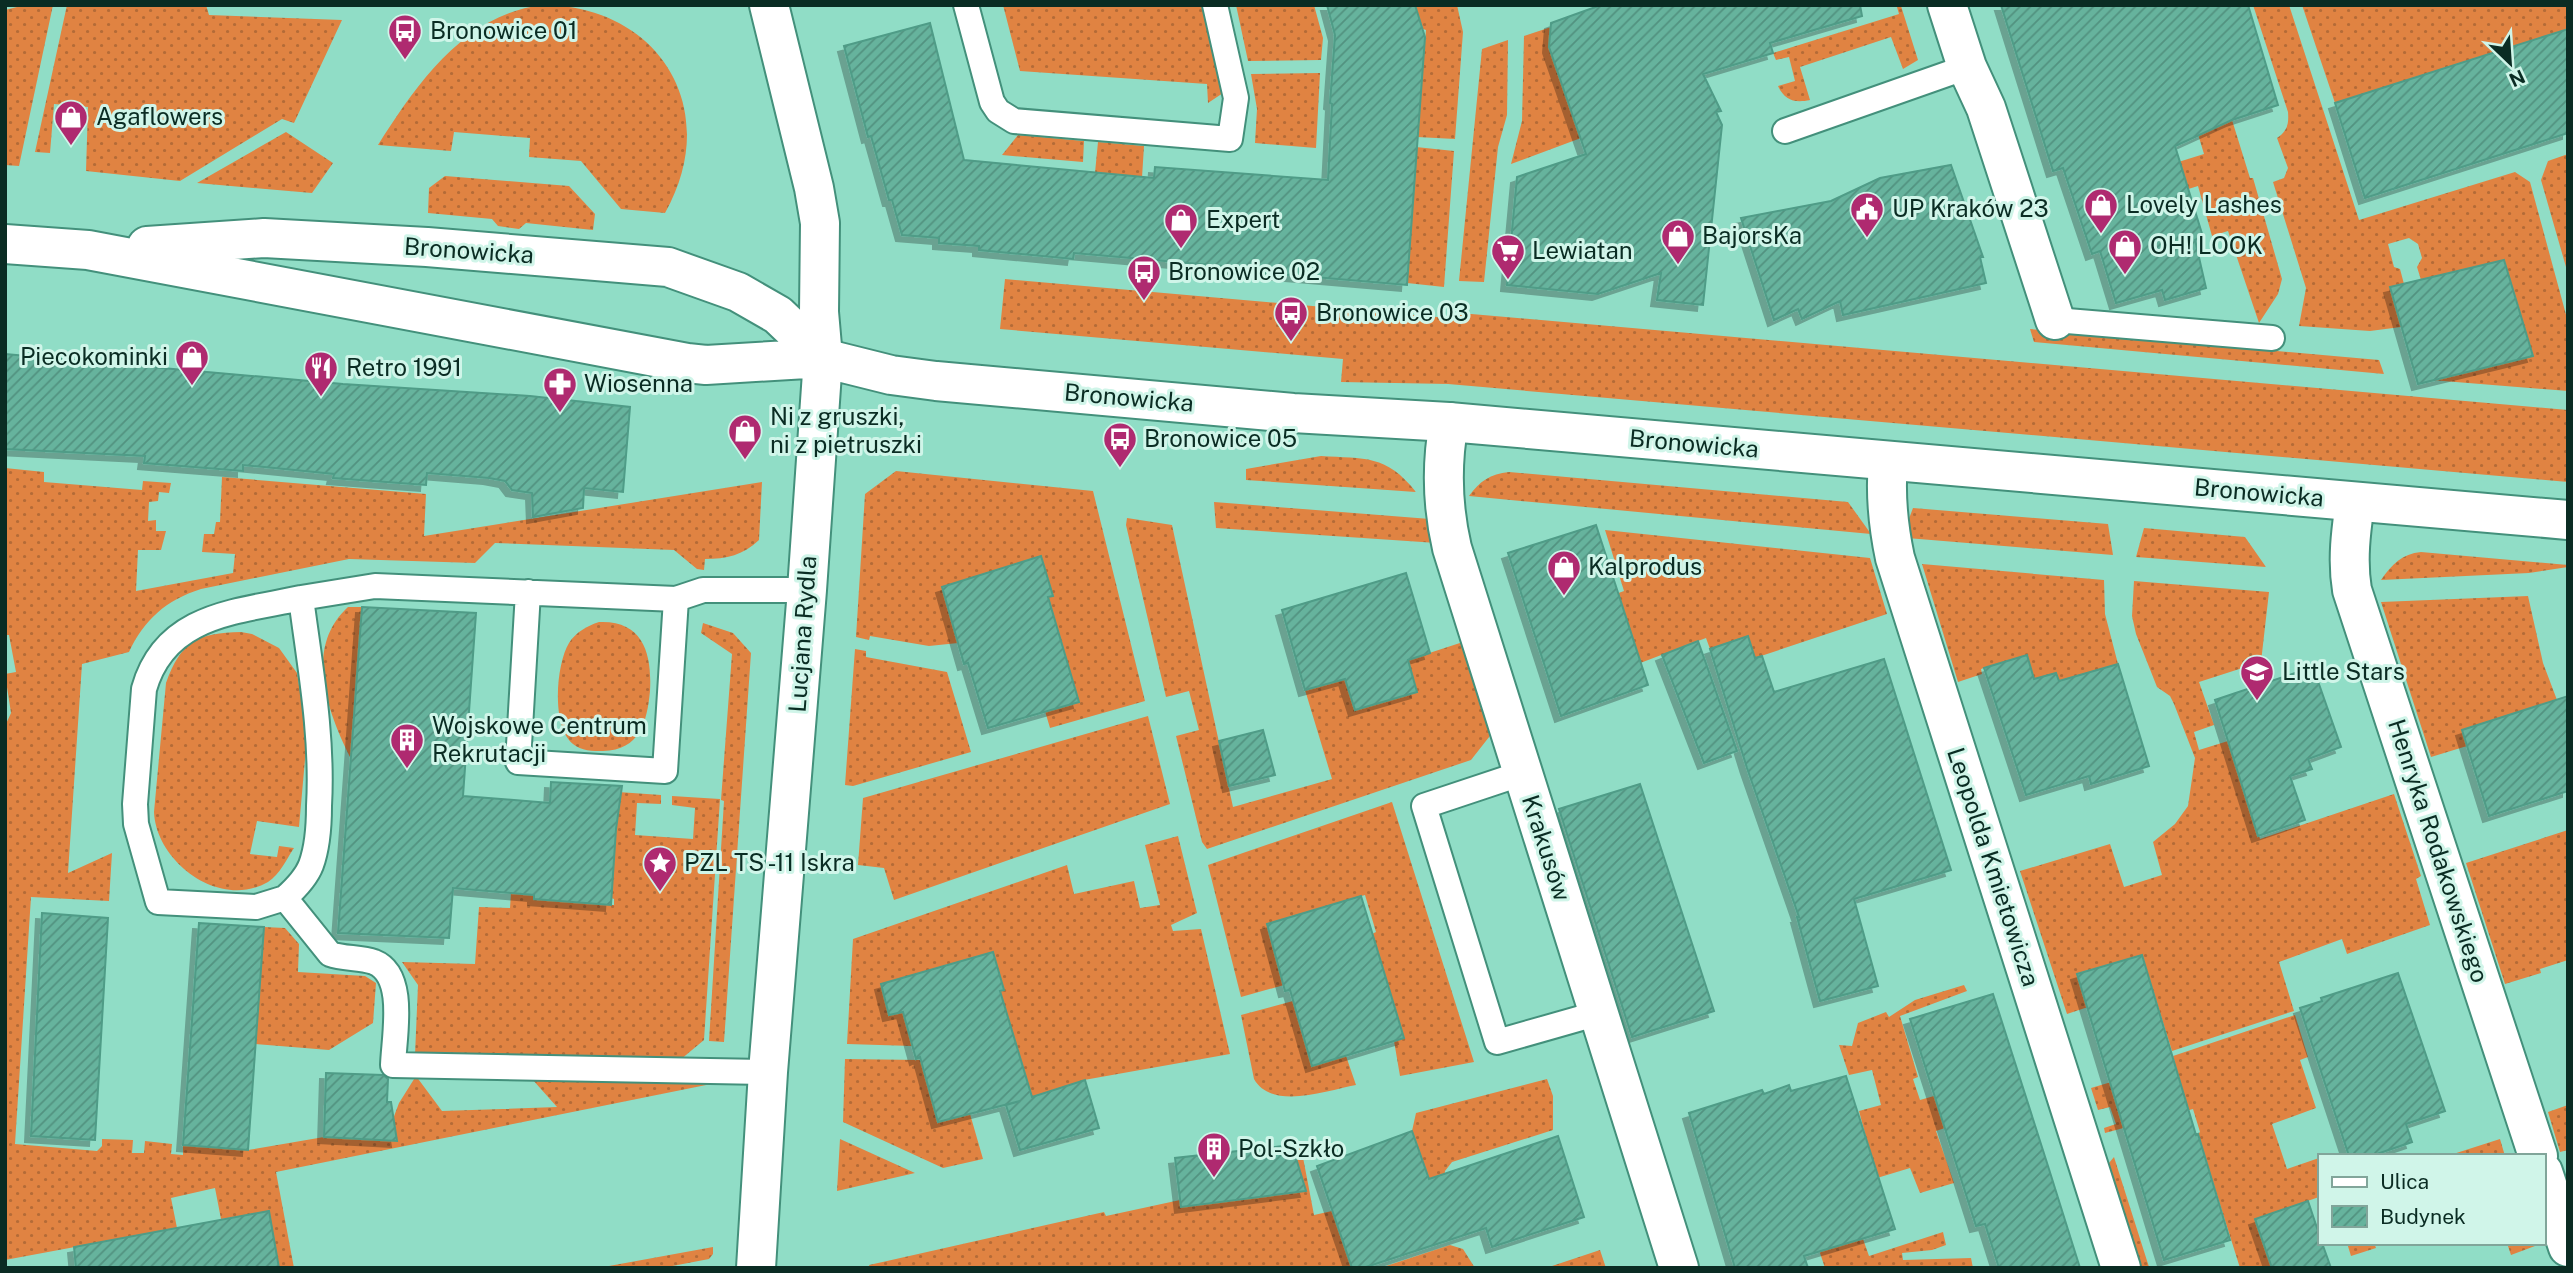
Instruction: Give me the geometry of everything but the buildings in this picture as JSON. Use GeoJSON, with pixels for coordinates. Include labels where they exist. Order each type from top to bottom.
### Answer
{"type":"FeatureCollection","features":[{"type":"Feature","properties":{"kind":"street"},"geometry":{"type":"LineString","coordinates":[[1947,5],[1967,67],[1986,108],[2055,320]]}},
{"type":"Feature","properties":{"kind":"street","name":"Lucjana Rydla"},"geometry":{"type":"LineString","coordinates":[[757,1268],[768,1072],[823,358],[819,312],[818,205],[772,6]]}},
{"type":"Feature","properties":{"kind":"street","name":"Bronowicka"},"geometry":{"type":"LineString","coordinates":[[88,250],[264,238],[427,247],[667,267],[737,292],[778,315],[823,358]]}},
{"type":"Feature","properties":{"kind":"street","name":"Bronowicka"},"geometry":{"type":"LineString","coordinates":[[5,244],[88,250],[687,363],[706,365],[823,358],[918,379],[1293,413],[1448,422],[2568,520]]}},
{"type":"Feature","properties":{"kind":"street","name":"Krakusów"},"geometry":{"type":"LineString","coordinates":[[1448,422],[1443,474],[1447,527],[1679,1268]]}},
{"type":"Feature","properties":{"kind":"street","name":"Leopolda Kmietowicza"},"geometry":{"type":"LineString","coordinates":[[1888,462],[1887,513],[1895,558],[2121,1268]]}},
{"type":"Feature","properties":{"kind":"street","name":"Henryka Rodakowskiego"},"geometry":{"type":"LineString","coordinates":[[2355,502],[2350,537],[2349,571],[2352,590],[2537,1154]]}},
{"type":"Feature","properties":{"kind":"street"},"geometry":{"type":"LineString","coordinates":[[2545,1178],[2568,1247]]}},
{"type":"Feature","properties":{"kind":"lane"},"geometry":{"type":"LineString","coordinates":[[966,5],[992,102],[998,111],[1014,121],[1230,139],[1236,98],[1215,5]]}},
{"type":"Feature","properties":{"kind":"lane"},"geometry":{"type":"LineString","coordinates":[[1785,131],[1967,67]]}},
{"type":"Feature","properties":{"kind":"lane"},"geometry":{"type":"LineString","coordinates":[[2055,320],[2272,338]]}},
{"type":"Feature","properties":{"kind":"lane"},"geometry":{"type":"LineString","coordinates":[[301,598],[318,725],[321,775],[318,835],[311,865],[285,898],[256,908],[158,902],[137,832],[135,803],[144,689],[160,654],[170,641],[193,625],[219,616],[301,598],[375,586],[676,599],[703,590],[807,590]]}},
{"type":"Feature","properties":{"kind":"lane"},"geometry":{"type":"LineString","coordinates":[[528,592],[518,762],[665,771],[676,599]]}},
{"type":"Feature","properties":{"kind":"lane"},"geometry":{"type":"LineString","coordinates":[[1523,773],[1424,806],[1497,1042],[1598,1013]]}},
{"type":"Feature","properties":{"kind":"lane"},"geometry":{"type":"LineString","coordinates":[[285,898],[330,954],[377,963],[386,969],[396,995],[393,1065],[768,1072]]}},
{"type":"Feature","properties":{"kind":"shaded area"},"geometry":{"type":"Polygon","coordinates":[[[25,5],[53,5],[19,166],[5,165],[5,10],[25,5]]]}},
{"type":"Feature","properties":{"kind":"shaded area"},"geometry":{"type":"Polygon","coordinates":[[[67,5],[206,5],[209,15],[342,20],[294,123],[282,119],[180,181],[86,171],[88,107],[54,104],[50,153],[35,152],[67,5]]]}},
{"type":"Feature","properties":{"kind":"shaded area"},"geometry":{"type":"Polygon","coordinates":[[[542,5],[583,10],[618,23],[647,43],[669,70],[683,101],[687,136],[681,174],[665,213],[621,209],[581,161],[529,157],[530,138],[454,132],[451,151],[378,145],[426,77],[466,38],[514,11],[542,5]]]}},
{"type":"Feature","properties":{"kind":"shaded area"},"geometry":{"type":"Polygon","coordinates":[[[1003,5],[1204,7],[1223,93],[1208,103],[1207,84],[1020,71],[1003,5]]]}},
{"type":"Feature","properties":{"kind":"shaded area"},"geometry":{"type":"Polygon","coordinates":[[[1236,5],[1314,5],[1323,38],[1321,60],[1248,61],[1236,5]]]}},
{"type":"Feature","properties":{"kind":"shaded area"},"geometry":{"type":"Polygon","coordinates":[[[1415,5],[1457,5],[1463,32],[1455,139],[1417,137],[1426,30],[1423,29],[1415,5]]]}},
{"type":"Feature","properties":{"kind":"shaded area"},"geometry":{"type":"Polygon","coordinates":[[[2253,5],[2289,5],[2359,220],[2515,172],[2530,182],[2568,322],[2568,391],[2431,380],[2533,356],[2504,260],[2421,280],[2417,267],[2422,258],[2418,244],[2409,238],[2388,244],[2394,267],[2400,269],[2404,284],[2390,288],[2401,327],[2370,331],[2299,326],[2306,288],[2273,182],[2284,178],[2288,168],[2277,138],[2287,127],[2288,112],[2253,5]]]}},
{"type":"Feature","properties":{"kind":"shaded area"},"geometry":{"type":"Polygon","coordinates":[[[2302,5],[2568,5],[2568,29],[2335,103],[2302,5]]]}},
{"type":"Feature","properties":{"kind":"shaded area"},"geometry":{"type":"Polygon","coordinates":[[[1901,6],[1918,60],[1903,69],[1891,37],[1800,67],[1810,100],[1791,100],[1781,91],[1778,86],[1795,81],[1789,57],[1776,60],[1773,53],[1899,14],[1897,7],[1901,6]]]}},
{"type":"Feature","properties":{"kind":"shaded area"},"geometry":{"type":"Polygon","coordinates":[[[1551,27],[1581,138],[1511,164],[1522,121],[1524,36],[1551,27]]]}},
{"type":"Feature","properties":{"kind":"shaded area"},"geometry":{"type":"Polygon","coordinates":[[[1508,40],[1507,115],[1498,147],[1484,282],[1459,281],[1482,49],[1508,40]]]}},
{"type":"Feature","properties":{"kind":"shaded area"},"geometry":{"type":"Polygon","coordinates":[[[1320,73],[1316,148],[1255,143],[1257,109],[1251,74],[1320,73]]]}},
{"type":"Feature","properties":{"kind":"shaded area"},"geometry":{"type":"Polygon","coordinates":[[[2188,101],[2232,120],[2250,178],[2253,178],[2282,279],[2278,294],[2259,323],[2228,231],[2212,236],[2198,186],[2166,196],[2156,169],[2204,154],[2188,101]]]}},
{"type":"Feature","properties":{"kind":"shaded area"},"geometry":{"type":"Polygon","coordinates":[[[286,132],[333,163],[312,193],[197,183],[286,132]]]}},
{"type":"Feature","properties":{"kind":"shaded area"},"geometry":{"type":"Polygon","coordinates":[[[1018,135],[1084,141],[1083,162],[1002,155],[1018,135]]]}},
{"type":"Feature","properties":{"kind":"shaded area"},"geometry":{"type":"Polygon","coordinates":[[[1098,142],[1144,146],[1139,225],[1090,224],[1098,142]]]}},
{"type":"Feature","properties":{"kind":"shaded area"},"geometry":{"type":"Polygon","coordinates":[[[1416,147],[1454,151],[1444,287],[1407,283],[1416,147]]]}},
{"type":"Feature","properties":{"kind":"shaded area"},"geometry":{"type":"Polygon","coordinates":[[[2568,154],[2568,274],[2541,180],[2548,161],[2568,154]]]}},
{"type":"Feature","properties":{"kind":"shaded area"},"geometry":{"type":"Polygon","coordinates":[[[445,176],[569,186],[595,214],[593,230],[526,223],[519,229],[498,226],[492,219],[428,213],[429,188],[445,176]]]}},
{"type":"Feature","properties":{"kind":"shaded area"},"geometry":{"type":"Polygon","coordinates":[[[1005,279],[1437,317],[1459,318],[1460,313],[2568,410],[2568,482],[1448,384],[1341,382],[1343,359],[1000,329],[1005,279]]]}},
{"type":"Feature","properties":{"kind":"shaded area"},"geometry":{"type":"Polygon","coordinates":[[[2030,329],[2379,360],[2384,374],[2034,342],[2030,329]]]}},
{"type":"Feature","properties":{"kind":"shaded area"},"geometry":{"type":"Polygon","coordinates":[[[1321,456],[1374,461],[1395,471],[1416,492],[1246,480],[1246,469],[1321,456]]]}},
{"type":"Feature","properties":{"kind":"shaded area"},"geometry":{"type":"Polygon","coordinates":[[[5,468],[44,472],[44,482],[142,490],[143,481],[171,483],[169,493],[159,492],[158,501],[149,502],[148,521],[156,520],[156,531],[166,531],[161,550],[138,550],[136,591],[233,573],[235,554],[202,552],[204,534],[214,534],[216,522],[220,522],[222,477],[426,494],[424,536],[762,482],[759,540],[734,555],[705,559],[704,570],[697,569],[674,550],[495,543],[475,563],[349,559],[201,589],[188,594],[167,605],[149,621],[129,652],[82,664],[68,873],[112,853],[109,901],[31,897],[15,1144],[97,1151],[102,1146],[102,1139],[133,1140],[132,1153],[144,1153],[145,1141],[172,1144],[171,1154],[183,1155],[183,1145],[248,1150],[324,1137],[397,1141],[393,1119],[399,1103],[416,1076],[442,1111],[557,1107],[532,1079],[721,1082],[276,1172],[294,1268],[279,1268],[269,1212],[221,1219],[215,1188],[171,1198],[177,1228],[5,1260],[5,726],[11,713],[5,674],[16,672],[9,635],[5,635],[5,468]]]}},
{"type":"Feature","properties":{"kind":"shaded area"},"geometry":{"type":"Polygon","coordinates":[[[896,471],[1093,491],[1145,701],[1050,728],[1045,711],[1079,701],[1048,597],[1041,557],[942,587],[958,643],[929,646],[870,636],[869,640],[856,637],[865,494],[896,471]]]}},
{"type":"Feature","properties":{"kind":"shaded area"},"geometry":{"type":"Polygon","coordinates":[[[1509,472],[1848,502],[1871,534],[1469,496],[1486,479],[1509,472]]]}},
{"type":"Feature","properties":{"kind":"shaded area"},"geometry":{"type":"Polygon","coordinates":[[[1214,502],[1430,519],[1437,543],[1216,528],[1214,502]]]}},
{"type":"Feature","properties":{"kind":"shaded area"},"geometry":{"type":"Polygon","coordinates":[[[1913,508],[2108,524],[2113,555],[1907,538],[1907,524],[1913,508]]]}},
{"type":"Feature","properties":{"kind":"shaded area"},"geometry":{"type":"Polygon","coordinates":[[[1127,518],[1172,525],[1233,807],[1332,779],[1305,690],[1345,679],[1355,710],[1417,692],[1408,660],[1466,641],[1493,732],[1471,760],[1207,849],[1202,842],[1176,736],[1199,730],[1189,691],[1166,697],[1126,525],[1127,518]]]}},
{"type":"Feature","properties":{"kind":"shaded area"},"geometry":{"type":"Polygon","coordinates":[[[2144,528],[2245,537],[2266,567],[2136,557],[2144,528]]]}},
{"type":"Feature","properties":{"kind":"shaded area"},"geometry":{"type":"Polygon","coordinates":[[[1605,530],[1870,558],[1887,614],[1755,658],[1710,649],[1706,638],[1635,665],[1613,595],[1624,591],[1605,530]]]}},
{"type":"Feature","properties":{"kind":"shaded area"},"geometry":{"type":"Polygon","coordinates":[[[2421,552],[2568,567],[2529,573],[2381,580],[2398,561],[2421,552]]]}},
{"type":"Feature","properties":{"kind":"shaded area"},"geometry":{"type":"Polygon","coordinates":[[[1922,564],[2104,580],[2105,614],[2118,664],[2059,681],[2056,673],[2034,679],[2026,655],[1981,669],[1982,674],[1958,682],[1922,564]]]}},
{"type":"Feature","properties":{"kind":"shaded area"},"geometry":{"type":"Polygon","coordinates":[[[2134,581],[2269,592],[2261,662],[2199,682],[2214,725],[2194,732],[2199,750],[2228,741],[2260,839],[2394,794],[2421,876],[2416,879],[2430,925],[2347,954],[2342,939],[2279,962],[2294,1011],[2172,1051],[2142,955],[2078,973],[2088,1007],[2067,1014],[2020,871],[2110,844],[2124,887],[2162,875],[2153,842],[2175,824],[2188,806],[2195,758],[2174,704],[2170,696],[2157,687],[2136,634],[2132,616],[2134,581]]]}},
{"type":"Feature","properties":{"kind":"shaded area"},"geometry":{"type":"Polygon","coordinates":[[[2528,596],[2543,663],[2557,700],[2462,730],[2467,746],[2431,757],[2381,602],[2528,596]]]}},
{"type":"Feature","properties":{"kind":"shaded area"},"geometry":{"type":"Polygon","coordinates":[[[348,607],[362,607],[351,759],[328,702],[323,661],[326,642],[334,623],[348,607]]]}},
{"type":"Feature","properties":{"kind":"shaded area"},"geometry":{"type":"Polygon","coordinates":[[[599,622],[626,627],[642,642],[649,665],[650,691],[644,723],[633,740],[616,749],[591,751],[573,744],[566,736],[561,724],[558,695],[561,665],[569,643],[582,630],[599,622]]]}},
{"type":"Feature","properties":{"kind":"shaded area"},"geometry":{"type":"Polygon","coordinates":[[[703,623],[733,633],[751,653],[724,1042],[709,1041],[724,801],[721,800],[732,654],[701,633],[703,623]]]}},
{"type":"Feature","properties":{"kind":"shaded area"},"geometry":{"type":"Polygon","coordinates":[[[213,634],[252,634],[279,648],[297,673],[307,737],[299,827],[257,821],[250,854],[277,857],[279,846],[294,848],[268,882],[249,889],[230,890],[211,885],[178,864],[158,831],[154,812],[166,683],[172,669],[178,657],[193,642],[213,634]]]}},
{"type":"Feature","properties":{"kind":"shaded area"},"geometry":{"type":"Polygon","coordinates":[[[855,649],[866,651],[866,657],[947,672],[971,752],[853,786],[845,785],[855,649]]]}},
{"type":"Feature","properties":{"kind":"shaded area"},"geometry":{"type":"Polygon","coordinates":[[[1148,716],[1170,804],[894,900],[884,868],[858,865],[863,798],[1148,716]]]}},
{"type":"Feature","properties":{"kind":"shaded area"},"geometry":{"type":"Polygon","coordinates":[[[618,792],[661,795],[661,804],[637,803],[635,835],[693,839],[695,808],[672,805],[672,796],[720,799],[704,1040],[680,1060],[415,1055],[418,985],[402,962],[475,964],[479,907],[510,908],[511,893],[534,895],[535,899],[614,905],[614,899],[611,898],[618,792]]]}},
{"type":"Feature","properties":{"kind":"shaded area"},"geometry":{"type":"Polygon","coordinates":[[[1392,802],[1474,1062],[1400,1076],[1394,1041],[1404,1038],[1372,934],[1376,932],[1365,895],[1267,924],[1284,985],[1241,997],[1208,865],[1392,802]]]}},
{"type":"Feature","properties":{"kind":"shaded area"},"geometry":{"type":"Polygon","coordinates":[[[2568,830],[2568,960],[2540,969],[2541,973],[2505,984],[2466,863],[2568,830]]]}},
{"type":"Feature","properties":{"kind":"shaded area"},"geometry":{"type":"Polygon","coordinates":[[[1178,836],[1197,913],[1171,925],[1173,931],[1201,929],[1230,1054],[1084,1080],[1032,1097],[1000,991],[993,953],[912,1046],[847,1044],[853,939],[1067,865],[1074,894],[1134,881],[1140,908],[1160,905],[1145,845],[1178,836]]]}},
{"type":"Feature","properties":{"kind":"shaded area"},"geometry":{"type":"Polygon","coordinates":[[[264,927],[285,928],[299,944],[298,972],[365,976],[376,983],[373,1023],[329,1050],[255,1044],[264,927]]]}},
{"type":"Feature","properties":{"kind":"shaded area"},"geometry":{"type":"Polygon","coordinates":[[[1964,985],[1967,991],[1900,1016],[1918,1077],[1913,1079],[1920,1100],[1934,1096],[1945,1128],[1936,1131],[1954,1183],[1920,1193],[1910,1168],[1877,1178],[1859,1111],[1881,1105],[1872,1070],[1849,1075],[1839,1045],[1852,1046],[1858,1023],[1886,1012],[1889,1017],[1915,1000],[1964,985]]]}},
{"type":"Feature","properties":{"kind":"shaded area"},"geometry":{"type":"Polygon","coordinates":[[[1293,1001],[1312,1066],[1346,1056],[1356,1085],[1316,1094],[1287,1096],[1262,1089],[1254,1079],[1241,1015],[1293,1001]]]}},
{"type":"Feature","properties":{"kind":"shaded area"},"geometry":{"type":"Polygon","coordinates":[[[2295,1015],[2308,1057],[2300,1060],[2316,1108],[2272,1124],[2287,1169],[2318,1158],[2318,1197],[2256,1219],[2272,1268],[2240,1268],[2198,1134],[2200,1132],[2193,1109],[2105,1133],[2104,1128],[2116,1124],[2110,1107],[2098,1110],[2091,1088],[2175,1063],[2173,1056],[2295,1015]]]}},
{"type":"Feature","properties":{"kind":"shaded area"},"geometry":{"type":"Polygon","coordinates":[[[845,1059],[921,1060],[938,1122],[970,1114],[983,1159],[943,1168],[843,1122],[845,1059]]]}},
{"type":"Feature","properties":{"kind":"shaded area"},"geometry":{"type":"Polygon","coordinates":[[[1547,1079],[1553,1096],[1553,1130],[1452,1162],[1445,1171],[1444,1179],[1429,1181],[1412,1131],[1416,1113],[1547,1079]]]}},
{"type":"Feature","properties":{"kind":"shaded area"},"geometry":{"type":"Polygon","coordinates":[[[2568,1105],[2568,1150],[2560,1152],[2548,1112],[2568,1105]]]}},
{"type":"Feature","properties":{"kind":"shaded area"},"geometry":{"type":"Polygon","coordinates":[[[840,1139],[915,1173],[837,1191],[840,1139]]]}},
{"type":"Feature","properties":{"kind":"shaded area"},"geometry":{"type":"Polygon","coordinates":[[[2500,1139],[2504,1154],[2453,1154],[2500,1139]]]}},
{"type":"Feature","properties":{"kind":"shaded area"},"geometry":{"type":"Polygon","coordinates":[[[1301,1147],[1314,1215],[1332,1211],[1352,1268],[870,1268],[869,1265],[1104,1212],[1106,1216],[1180,1200],[1299,1191],[1293,1148],[1301,1147]]]}},
{"type":"Feature","properties":{"kind":"shaded area"},"geometry":{"type":"Polygon","coordinates":[[[2114,1157],[2149,1267],[2136,1268],[2104,1169],[2114,1157]]]}},
{"type":"Feature","properties":{"kind":"shaded area"},"geometry":{"type":"Polygon","coordinates":[[[1943,1232],[1946,1245],[1932,1250],[1902,1253],[1903,1260],[1971,1258],[1973,1268],[1825,1268],[1816,1241],[1852,1242],[1863,1239],[1869,1256],[1943,1232]]]}},
{"type":"Feature","properties":{"kind":"shaded area"},"geometry":{"type":"Polygon","coordinates":[[[1450,1245],[1463,1249],[1475,1268],[1380,1268],[1450,1245]]]}},
{"type":"Feature","properties":{"kind":"shaded area"},"geometry":{"type":"Polygon","coordinates":[[[2348,1245],[2375,1245],[2376,1248],[2351,1256],[2348,1245]]]}},
{"type":"Feature","properties":{"kind":"shaded area"},"geometry":{"type":"Polygon","coordinates":[[[2508,1245],[2535,1245],[2535,1246],[2511,1255],[2508,1245]]]}},
{"type":"Feature","properties":{"kind":"shaded area"},"geometry":{"type":"Polygon","coordinates":[[[713,1247],[713,1254],[709,1259],[662,1268],[598,1268],[713,1247]]]}},
{"type":"Feature","properties":{"kind":"shaded area"},"geometry":{"type":"Polygon","coordinates":[[[1600,1250],[1606,1268],[1546,1268],[1600,1250]]]}},
{"type":"Feature","properties":{"kind":"place","name":"Bronowice 01"},"geometry":{"type":"Point","coordinates":[405,61]}},
{"type":"Feature","properties":{"kind":"place","name":"Agaflowers"},"geometry":{"type":"Point","coordinates":[71,147]}},
{"type":"Feature","properties":{"kind":"place","name":"Lovely Lashes"},"geometry":{"type":"Point","coordinates":[2101,235]}},
{"type":"Feature","properties":{"kind":"place","name":"UP Kraków 23"},"geometry":{"type":"Point","coordinates":[1867,239]}},
{"type":"Feature","properties":{"kind":"place","name":"Expert"},"geometry":{"type":"Point","coordinates":[1181,250]}},
{"type":"Feature","properties":{"kind":"place","name":"BajorsKa"},"geometry":{"type":"Point","coordinates":[1678,266]}},
{"type":"Feature","properties":{"kind":"place","name":"OH! LOOK"},"geometry":{"type":"Point","coordinates":[2125,276]}},
{"type":"Feature","properties":{"kind":"place","name":"Lewiatan"},"geometry":{"type":"Point","coordinates":[1508,281]}},
{"type":"Feature","properties":{"kind":"place","name":"Bronowice 02"},"geometry":{"type":"Point","coordinates":[1144,302]}},
{"type":"Feature","properties":{"kind":"place","name":"Bronowice 03"},"geometry":{"type":"Point","coordinates":[1291,343]}},
{"type":"Feature","properties":{"kind":"place","name":"Piecokominki"},"geometry":{"type":"Point","coordinates":[192,387]}},
{"type":"Feature","properties":{"kind":"place","name":"Retro 1991"},"geometry":{"type":"Point","coordinates":[321,398]}},
{"type":"Feature","properties":{"kind":"place","name":"Wiosenna"},"geometry":{"type":"Point","coordinates":[560,414]}},
{"type":"Feature","properties":{"kind":"place","name":"Ni z gruszki, ni z pietruszki"},"geometry":{"type":"Point","coordinates":[745,461]}},
{"type":"Feature","properties":{"kind":"place","name":"Bronowice 05"},"geometry":{"type":"Point","coordinates":[1120,469]}},
{"type":"Feature","properties":{"kind":"place","name":"Kalprodus"},"geometry":{"type":"Point","coordinates":[1564,597]}},
{"type":"Feature","properties":{"kind":"place","name":"Little Stars"},"geometry":{"type":"Point","coordinates":[2257,702]}},
{"type":"Feature","properties":{"kind":"place","name":"Wojskowe Centrum Rekrutacji"},"geometry":{"type":"Point","coordinates":[407,770]}},
{"type":"Feature","properties":{"kind":"place","name":"PZL TS -11 Iskra"},"geometry":{"type":"Point","coordinates":[660,893]}},
{"type":"Feature","properties":{"kind":"place","name":"Pol-Szkło"},"geometry":{"type":"Point","coordinates":[1214,1179]}}]}
